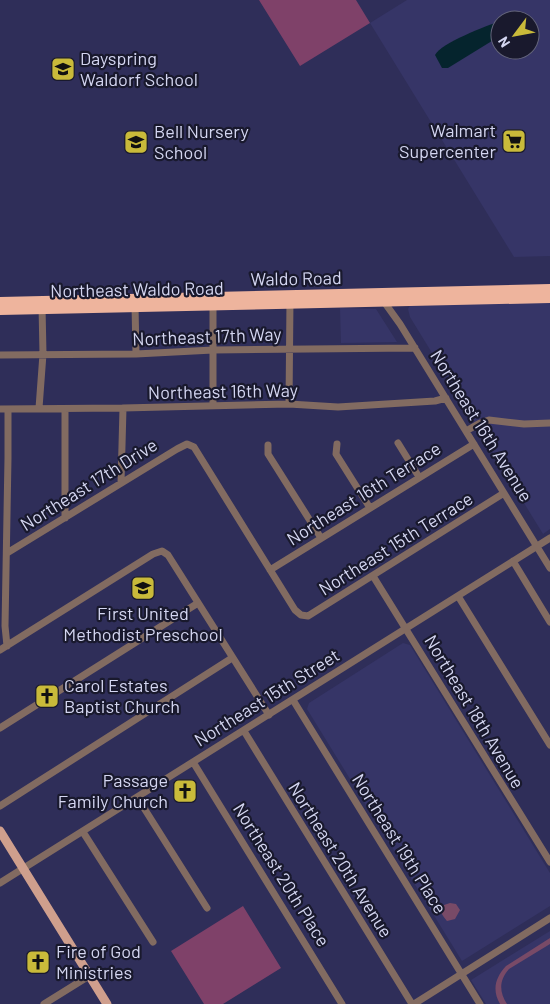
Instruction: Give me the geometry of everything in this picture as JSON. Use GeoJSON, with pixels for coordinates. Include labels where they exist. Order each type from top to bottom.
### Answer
{"type":"FeatureCollection","features":[{"type":"Feature","properties":{"kind":"highway","name":"Waldo Road"},"geometry":{"type":"LineString","coordinates":[[42,304],[290,299],[550,289]]}},
{"type":"Feature","properties":{"kind":"highway","name":"Waldo Road"},"geometry":{"type":"LineString","coordinates":[[290,299],[335,302],[381,296],[550,298]]}},
{"type":"Feature","properties":{"kind":"highway","name":"Northeast Waldo Road"},"geometry":{"type":"LineString","coordinates":[[0,302],[42,304]]}},
{"type":"Feature","properties":{"kind":"highway","name":"Northeast Waldo Road"},"geometry":{"type":"LineString","coordinates":[[0,310],[42,304]]}},
{"type":"Feature","properties":{"kind":"main road"},"geometry":{"type":"LineString","coordinates":[[0,831],[107,1004]]}},
{"type":"Feature","properties":{"kind":"street","name":"Northeast 16th Avenue"},"geometry":{"type":"LineString","coordinates":[[381,296],[550,568]]}},
{"type":"Feature","properties":{"kind":"street"},"geometry":{"type":"LineString","coordinates":[[289,404],[290,299]]}},
{"type":"Feature","properties":{"kind":"street"},"geometry":{"type":"LineString","coordinates":[[212,406],[213,301]]}},
{"type":"Feature","properties":{"kind":"street"},"geometry":{"type":"LineString","coordinates":[[135,302],[136,354]]}},
{"type":"Feature","properties":{"kind":"street"},"geometry":{"type":"LineString","coordinates":[[39,408],[43,354],[42,304]]}},
{"type":"Feature","properties":{"kind":"street","name":"Northeast 17th Way"},"geometry":{"type":"LineString","coordinates":[[0,355],[415,348]]}},
{"type":"Feature","properties":{"kind":"street","name":"Northeast 16th Way"},"geometry":{"type":"LineString","coordinates":[[4,409],[289,404],[347,406],[435,401],[446,398]]}},
{"type":"Feature","properties":{"kind":"street"},"geometry":{"type":"LineString","coordinates":[[121,483],[123,408]]}},
{"type":"Feature","properties":{"kind":"street"},"geometry":{"type":"LineString","coordinates":[[4,409],[5,626],[7,646]]}},
{"type":"Feature","properties":{"kind":"street"},"geometry":{"type":"LineString","coordinates":[[64,409],[65,518]]}},
{"type":"Feature","properties":{"kind":"street"},"geometry":{"type":"LineString","coordinates":[[466,431],[490,420],[524,424],[550,424]]}},
{"type":"Feature","properties":{"kind":"street"},"geometry":{"type":"LineString","coordinates":[[398,443],[419,477]]}},
{"type":"Feature","properties":{"kind":"street","name":"Northeast 17th Drive"},"geometry":{"type":"LineString","coordinates":[[6,553],[187,444],[194,447],[270,570]]}},
{"type":"Feature","properties":{"kind":"street"},"geometry":{"type":"LineString","coordinates":[[337,444],[336,454],[370,508]]}},
{"type":"Feature","properties":{"kind":"street","name":"Northeast 16th Terrace"},"geometry":{"type":"LineString","coordinates":[[270,570],[474,444]]}},
{"type":"Feature","properties":{"kind":"street"},"geometry":{"type":"LineString","coordinates":[[268,446],[268,454],[321,538]]}},
{"type":"Feature","properties":{"kind":"street","name":"Northeast 15th Terrace"},"geometry":{"type":"LineString","coordinates":[[270,570],[295,610],[303,616],[308,616],[504,493]]}},
{"type":"Feature","properties":{"kind":"street","name":"Northeast 15th Street"},"geometry":{"type":"LineString","coordinates":[[0,883],[550,538]]}},
{"type":"Feature","properties":{"kind":"street"},"geometry":{"type":"LineString","coordinates":[[0,650],[153,554],[161,552],[168,554],[268,715]]}},
{"type":"Feature","properties":{"kind":"street"},"geometry":{"type":"LineString","coordinates":[[513,561],[550,622]]}},
{"type":"Feature","properties":{"kind":"street","name":"Northeast 18th Avenue"},"geometry":{"type":"LineString","coordinates":[[373,576],[550,862]]}},
{"type":"Feature","properties":{"kind":"street"},"geometry":{"type":"LineString","coordinates":[[458,596],[550,745]]}},
{"type":"Feature","properties":{"kind":"street"},"geometry":{"type":"LineString","coordinates":[[0,728],[198,603]]}},
{"type":"Feature","properties":{"kind":"street"},"geometry":{"type":"LineString","coordinates":[[0,806],[232,658]]}},
{"type":"Feature","properties":{"kind":"street","name":"Northeast 19th Place"},"geometry":{"type":"LineString","coordinates":[[292,700],[480,1004]]}},
{"type":"Feature","properties":{"kind":"street","name":"Northeast 20th Avenue"},"geometry":{"type":"LineString","coordinates":[[244,731],[413,1004]]}},
{"type":"Feature","properties":{"kind":"street","name":"Northeast 20th Place"},"geometry":{"type":"LineString","coordinates":[[194,762],[342,1004]]}},
{"type":"Feature","properties":{"kind":"street"},"geometry":{"type":"LineString","coordinates":[[137,797],[207,908]]}},
{"type":"Feature","properties":{"kind":"street"},"geometry":{"type":"LineString","coordinates":[[83,832],[153,942]]}},
{"type":"Feature","properties":{"kind":"street"},"geometry":{"type":"LineString","coordinates":[[413,1004],[550,918]]}},
{"type":"Feature","properties":{"kind":"street"},"geometry":{"type":"LineString","coordinates":[[44,1004],[90,976]]}},
{"type":"Feature","properties":{"kind":"shaded area"},"geometry":{"type":"Polygon","coordinates":[[[259,0],[356,0],[370,23],[300,66],[259,0]]]}},
{"type":"Feature","properties":{"kind":"shaded area"},"geometry":{"type":"Polygon","coordinates":[[[407,0],[550,0],[550,256],[514,257],[370,23],[407,0]]]}},
{"type":"Feature","properties":{"kind":"shaded area"},"geometry":{"type":"Polygon","coordinates":[[[550,302],[550,529],[543,534],[410,317],[408,309],[410,305],[550,302]]]}},
{"type":"Feature","properties":{"kind":"shaded area"},"geometry":{"type":"Polygon","coordinates":[[[340,308],[376,309],[397,342],[341,343],[340,308]]]}},
{"type":"Feature","properties":{"kind":"shaded area"},"geometry":{"type":"Polygon","coordinates":[[[403,643],[410,645],[550,873],[550,906],[462,961],[307,709],[309,703],[403,643]]]}},
{"type":"Feature","properties":{"kind":"shaded area"},"geometry":{"type":"Polygon","coordinates":[[[450,903],[456,904],[460,910],[455,919],[447,921],[442,914],[441,906],[450,903]]]}},
{"type":"Feature","properties":{"kind":"shaded area"},"geometry":{"type":"Polygon","coordinates":[[[243,906],[281,968],[223,1004],[204,1004],[171,951],[243,906]]]}},
{"type":"Feature","properties":{"kind":"shaded area"},"geometry":{"type":"Polygon","coordinates":[[[550,931],[550,1004],[486,1004],[471,980],[550,931]]]}},
{"type":"Feature","properties":{"kind":"shaded area"},"geometry":{"type":"Polygon","coordinates":[[[550,938],[550,944],[509,969],[503,977],[501,986],[501,991],[507,1004],[500,1004],[495,989],[502,971],[506,966],[550,938]]]}},
{"type":"Feature","properties":{"kind":"water"},"geometry":{"type":"Polygon","coordinates":[[[490,25],[490,42],[448,68],[442,68],[435,55],[439,50],[464,35],[490,25]]]}},
{"type":"Feature","properties":{"kind":"place","name":"Dayspring Waldorf School"},"geometry":{"type":"Point","coordinates":[63,69]}},
{"type":"Feature","properties":{"kind":"place","name":"Walmart Supercenter"},"geometry":{"type":"Point","coordinates":[514,141]}},
{"type":"Feature","properties":{"kind":"place","name":"Bell Nursery School"},"geometry":{"type":"Point","coordinates":[136,142]}},
{"type":"Feature","properties":{"kind":"place","name":"First United Methodist Preschool"},"geometry":{"type":"Point","coordinates":[143,588]}},
{"type":"Feature","properties":{"kind":"place","name":"Carol Estates Baptist Church"},"geometry":{"type":"Point","coordinates":[47,696]}},
{"type":"Feature","properties":{"kind":"place","name":"Passage Family Church"},"geometry":{"type":"Point","coordinates":[185,791]}},
{"type":"Feature","properties":{"kind":"place","name":"Fire of God Ministries"},"geometry":{"type":"Point","coordinates":[38,962]}}]}
